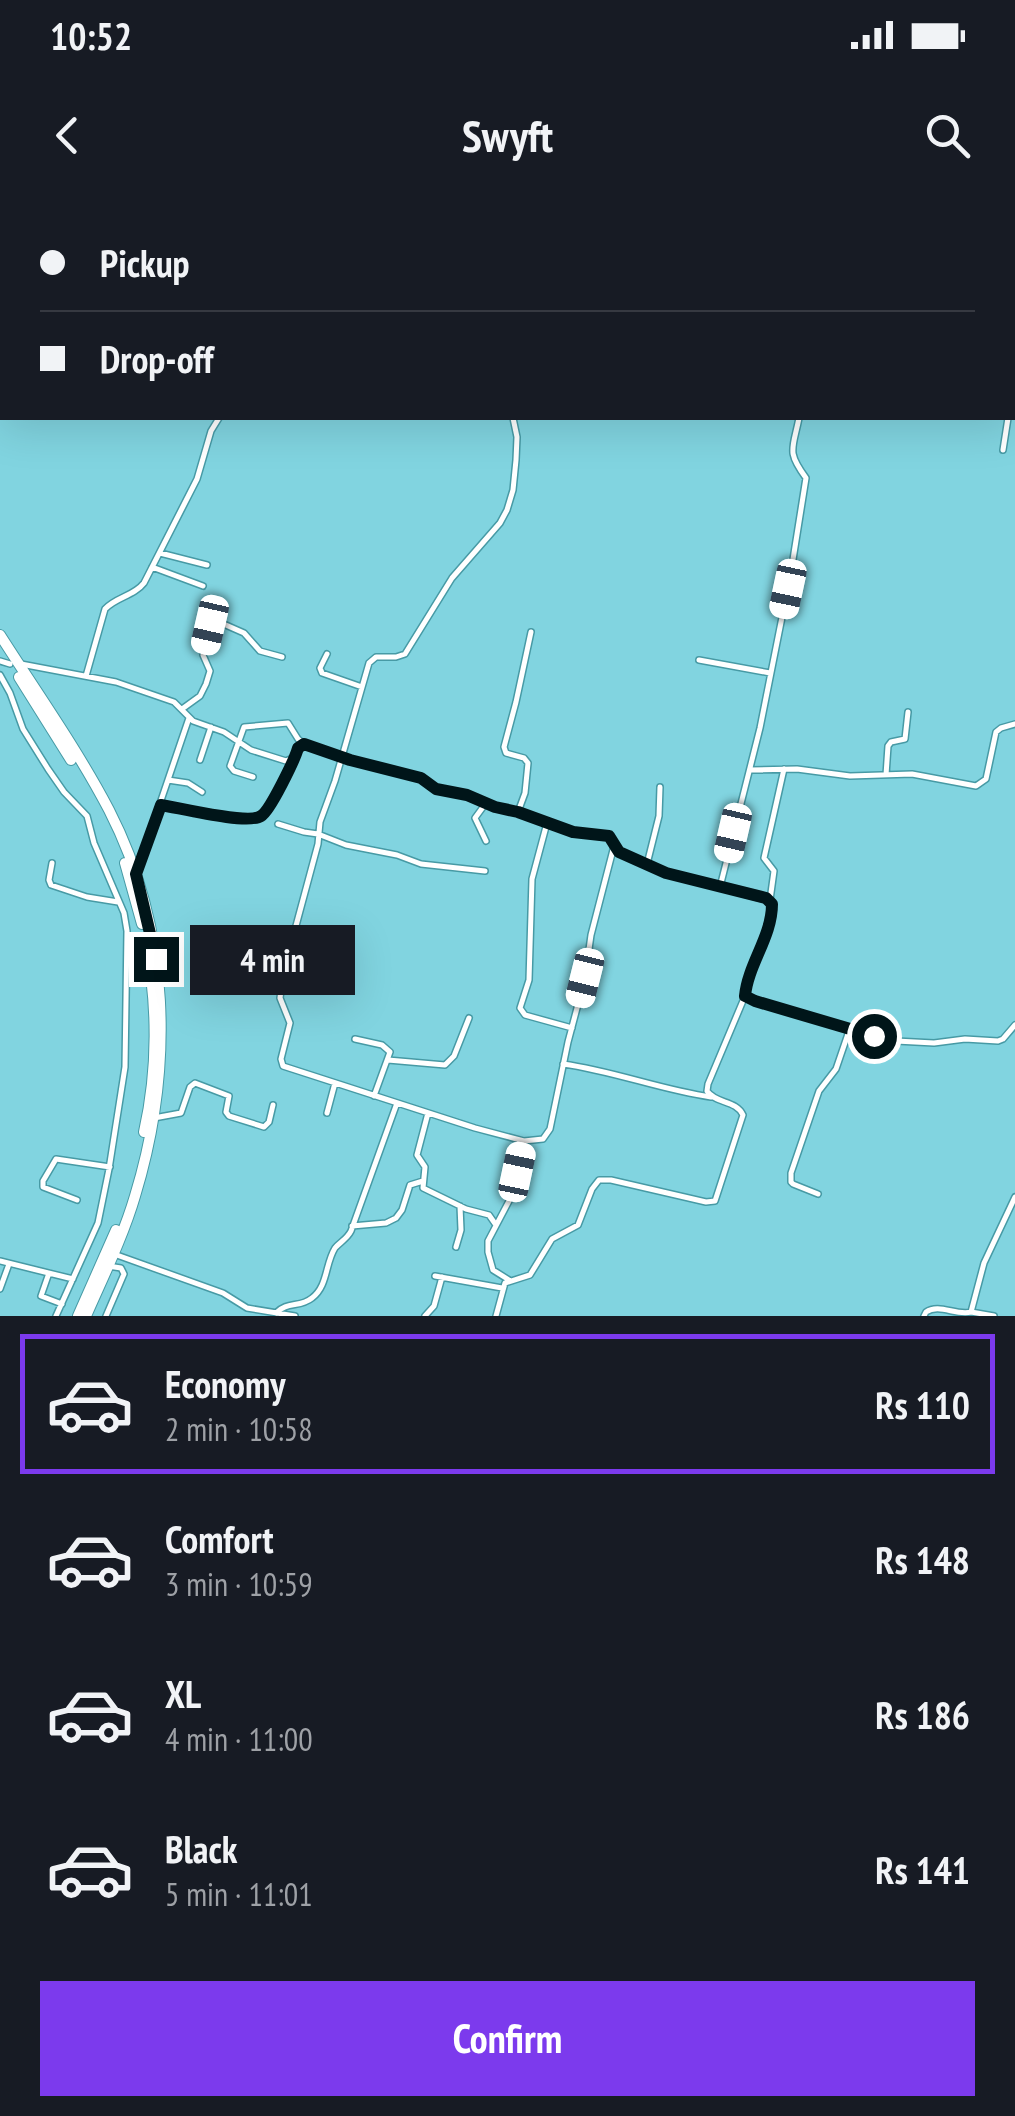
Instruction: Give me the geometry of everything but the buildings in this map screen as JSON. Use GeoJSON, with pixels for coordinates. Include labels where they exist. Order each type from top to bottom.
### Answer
{"type":"FeatureCollection","features":[{"type":"Feature","properties":{"kind":"highway"},"geometry":{"type":"LineString","coordinates":[[0,635],[10,663],[112,830],[142,924],[152,990],[154,1069],[137,1165],[118,1226],[78,1316]]}},
{"type":"Feature","properties":{"kind":"highway"},"geometry":{"type":"LineString","coordinates":[[0,648],[114,820],[136,874],[156,959],[162,1019],[154,1118],[135,1198],[86,1316]]}},
{"type":"Feature","properties":{"kind":"street"},"geometry":{"type":"LineString","coordinates":[[86,676],[105,609],[142,588],[197,479],[218,420]]}},
{"type":"Feature","properties":{"kind":"street"},"geometry":{"type":"LineString","coordinates":[[513,420],[517,437],[515,475],[504,518],[452,578],[408,651],[401,656],[372,658],[320,822],[318,844],[283,974],[280,998],[290,1023],[281,1063],[286,1068],[524,1141],[543,1139],[550,1129],[614,846]]}},
{"type":"Feature","properties":{"kind":"street"},"geometry":{"type":"LineString","coordinates":[[720,888],[750,770],[806,489],[806,478],[792,458],[799,420]]}},
{"type":"Feature","properties":{"kind":"street"},"geometry":{"type":"LineString","coordinates":[[1003,450],[1008,420]]}},
{"type":"Feature","properties":{"kind":"street"},"geometry":{"type":"LineString","coordinates":[[160,553],[207,565]]}},
{"type":"Feature","properties":{"kind":"street"},"geometry":{"type":"LineString","coordinates":[[152,568],[203,586]]}},
{"type":"Feature","properties":{"kind":"street"},"geometry":{"type":"LineString","coordinates":[[182,709],[200,696],[206,684],[210,671],[203,656],[211,622],[244,633],[260,651],[282,657]]}},
{"type":"Feature","properties":{"kind":"street"},"geometry":{"type":"LineString","coordinates":[[518,812],[526,788],[528,763],[506,753],[504,748],[531,632]]}},
{"type":"Feature","properties":{"kind":"street"},"geometry":{"type":"LineString","coordinates":[[326,654],[322,673],[362,688]]}},
{"type":"Feature","properties":{"kind":"street"},"geometry":{"type":"LineString","coordinates":[[698,660],[770,672]]}},
{"type":"Feature","properties":{"kind":"street"},"geometry":{"type":"LineString","coordinates":[[10,663],[103,678],[174,702],[189,718],[224,732],[251,750],[293,760]]}},
{"type":"Feature","properties":{"kind":"street"},"geometry":{"type":"LineString","coordinates":[[0,676],[23,729],[64,792],[87,816],[127,931],[125,1067],[110,1167],[98,1223],[56,1316]]}},
{"type":"Feature","properties":{"kind":"street"},"geometry":{"type":"LineString","coordinates":[[886,774],[888,746],[906,739],[908,712]]}},
{"type":"Feature","properties":{"kind":"street"},"geometry":{"type":"LineString","coordinates":[[136,874],[189,718]]}},
{"type":"Feature","properties":{"kind":"street"},"geometry":{"type":"LineString","coordinates":[[253,778],[231,769],[230,762],[244,727],[285,722],[304,744],[341,758],[416,776],[436,789],[467,795],[573,832],[609,836],[619,852],[672,876],[770,901]]}},
{"type":"Feature","properties":{"kind":"street"},"geometry":{"type":"LineString","coordinates":[[750,770],[784,769],[850,776],[926,775],[979,785],[988,774],[996,732],[1015,724]]}},
{"type":"Feature","properties":{"kind":"street"},"geometry":{"type":"LineString","coordinates":[[200,760],[211,727]]}},
{"type":"Feature","properties":{"kind":"street"},"geometry":{"type":"LineString","coordinates":[[161,805],[234,818],[260,818],[269,808],[298,748],[304,744]]}},
{"type":"Feature","properties":{"kind":"street"},"geometry":{"type":"LineString","coordinates":[[712,1097],[707,1091],[710,1076],[745,996],[771,916],[774,870],[764,858],[784,769]]}},
{"type":"Feature","properties":{"kind":"street"},"geometry":{"type":"LineString","coordinates":[[168,780],[188,783],[202,792]]}},
{"type":"Feature","properties":{"kind":"street"},"geometry":{"type":"LineString","coordinates":[[647,864],[659,816],[660,788]]}},
{"type":"Feature","properties":{"kind":"street"},"geometry":{"type":"LineString","coordinates":[[486,803],[475,818],[486,842]]}},
{"type":"Feature","properties":{"kind":"street"},"geometry":{"type":"LineString","coordinates":[[548,822],[532,879],[528,980],[520,1008],[525,1016],[572,1028]]}},
{"type":"Feature","properties":{"kind":"street"},"geometry":{"type":"LineString","coordinates":[[278,824],[421,864],[486,872]]}},
{"type":"Feature","properties":{"kind":"street"},"geometry":{"type":"LineString","coordinates":[[52,863],[51,884],[87,897],[118,902]]}},
{"type":"Feature","properties":{"kind":"street"},"geometry":{"type":"LineString","coordinates":[[745,996],[896,1041],[998,1041],[1015,1025]]}},
{"type":"Feature","properties":{"kind":"street"},"geometry":{"type":"LineString","coordinates":[[388,1060],[445,1065],[454,1056],[469,1018]]}},
{"type":"Feature","properties":{"kind":"street"},"geometry":{"type":"LineString","coordinates":[[818,1194],[793,1184],[792,1173],[819,1091],[836,1070],[850,1028]]}},
{"type":"Feature","properties":{"kind":"street"},"geometry":{"type":"LineString","coordinates":[[356,1039],[386,1047],[390,1052],[374,1096]]}},
{"type":"Feature","properties":{"kind":"street"},"geometry":{"type":"LineString","coordinates":[[496,1316],[502,1288],[509,1280],[530,1275],[552,1239],[578,1225],[599,1180],[714,1201],[743,1115],[735,1106],[712,1097],[563,1064]]}},
{"type":"Feature","properties":{"kind":"street"},"geometry":{"type":"LineString","coordinates":[[154,1118],[180,1113],[190,1087],[196,1083],[229,1096],[229,1116],[264,1127],[274,1105]]}},
{"type":"Feature","properties":{"kind":"street"},"geometry":{"type":"LineString","coordinates":[[327,1113],[335,1083]]}},
{"type":"Feature","properties":{"kind":"street"},"geometry":{"type":"LineString","coordinates":[[276,1313],[286,1305],[305,1303],[319,1292],[335,1248],[346,1240],[352,1226],[397,1103]]}},
{"type":"Feature","properties":{"kind":"street"},"geometry":{"type":"LineString","coordinates":[[428,1113],[417,1152],[425,1167],[422,1186],[460,1206],[489,1215],[496,1226]]}},
{"type":"Feature","properties":{"kind":"street"},"geometry":{"type":"LineString","coordinates":[[509,1280],[490,1265],[488,1241],[509,1201],[524,1141]]}},
{"type":"Feature","properties":{"kind":"street"},"geometry":{"type":"LineString","coordinates":[[77,1200],[43,1187],[56,1159],[110,1167]]}},
{"type":"Feature","properties":{"kind":"street"},"geometry":{"type":"LineString","coordinates":[[352,1226],[392,1220],[402,1210],[408,1188],[423,1181]]}},
{"type":"Feature","properties":{"kind":"street"},"geometry":{"type":"LineString","coordinates":[[971,1312],[984,1263],[1012,1212],[1015,1197]]}},
{"type":"Feature","properties":{"kind":"street"},"geometry":{"type":"LineString","coordinates":[[456,1246],[461,1230],[460,1206]]}},
{"type":"Feature","properties":{"kind":"street"},"geometry":{"type":"LineString","coordinates":[[114,1254],[223,1293],[247,1308],[295,1316]]}},
{"type":"Feature","properties":{"kind":"street"},"geometry":{"type":"LineString","coordinates":[[0,1261],[73,1279]]}},
{"type":"Feature","properties":{"kind":"street"},"geometry":{"type":"LineString","coordinates":[[0,1290],[9,1264]]}},
{"type":"Feature","properties":{"kind":"street"},"geometry":{"type":"LineString","coordinates":[[106,1316],[124,1274],[121,1268],[108,1266]]}},
{"type":"Feature","properties":{"kind":"street"},"geometry":{"type":"LineString","coordinates":[[49,1273],[42,1296],[62,1304]]}},
{"type":"Feature","properties":{"kind":"street"},"geometry":{"type":"LineString","coordinates":[[425,1316],[434,1306],[439,1276],[502,1288]]}},
{"type":"Feature","properties":{"kind":"street"},"geometry":{"type":"LineString","coordinates":[[924,1316],[933,1308],[994,1316]]}},
{"type":"Feature","properties":{"kind":"route"},"geometry":{"type":"LineString","coordinates":[[156,959],[136,874],[161,805],[234,818],[260,818],[266,814],[298,748],[304,744],[421,778],[436,789],[467,795],[573,832],[609,836],[619,852],[666,873],[766,898],[772,904],[771,916],[745,996],[874,1036]]}}]}
